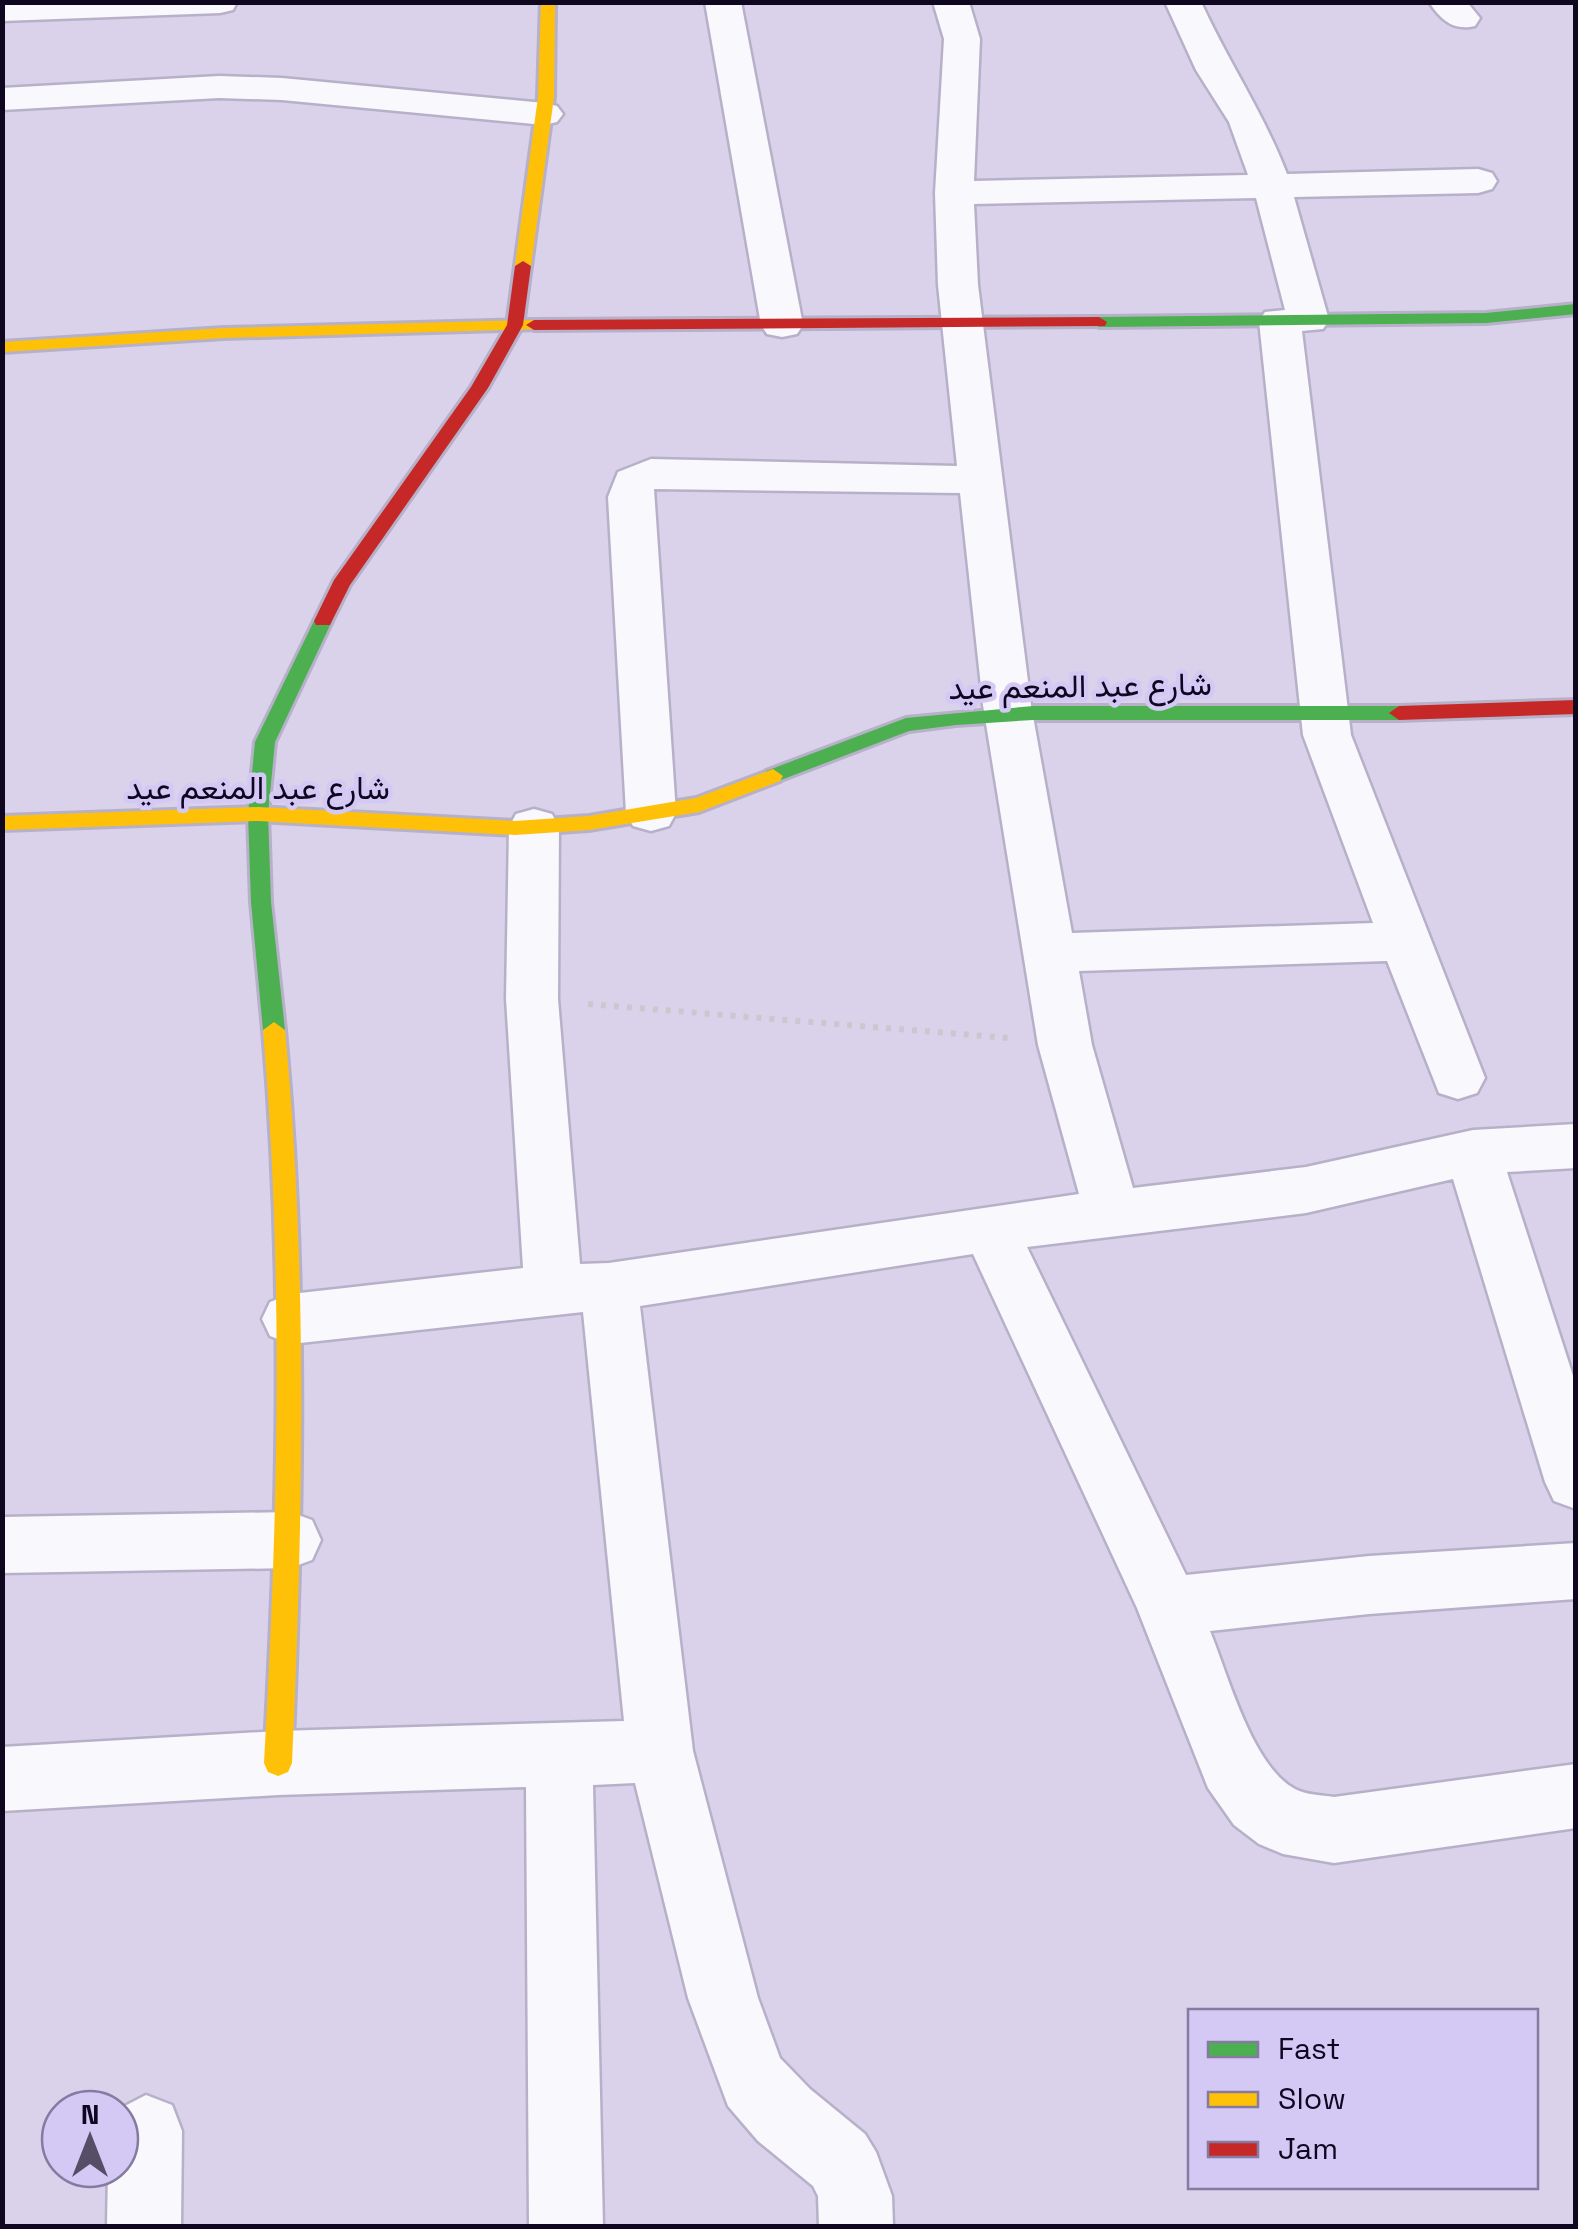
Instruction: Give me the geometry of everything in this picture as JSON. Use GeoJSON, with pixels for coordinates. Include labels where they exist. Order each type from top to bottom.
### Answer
{"type":"FeatureCollection","features":[{"type":"Feature","properties":{"kind":"street"},"geometry":{"type":"LineString","coordinates":[[12,8],[220,2]]}},
{"type":"Feature","properties":{"kind":"street"},"geometry":{"type":"LineString","coordinates":[[278,1763],[290,1540],[291,1319],[283,1114],[261,902],[258,814],[265,742],[341,584],[479,388],[514,324],[544,114],[548,2]]}},
{"type":"Feature","properties":{"kind":"street"},"geometry":{"type":"LineString","coordinates":[[722,2],[782,324]]}},
{"type":"Feature","properties":{"kind":"street"},"geometry":{"type":"LineString","coordinates":[[951,2],[962,38],[954,192],[962,324],[1009,715],[1064,1044],[1112,1216]]}},
{"type":"Feature","properties":{"kind":"street"},"geometry":{"type":"LineString","coordinates":[[1184,2],[1214,70],[1248,122],[1272,186],[1294,320],[1327,735],[1458,1078]]}},
{"type":"Feature","properties":{"kind":"street"},"geometry":{"type":"LineString","coordinates":[[2,99],[266,88],[544,114]]}},
{"type":"Feature","properties":{"kind":"street"},"geometry":{"type":"LineString","coordinates":[[954,192],[1478,181]]}},
{"type":"Feature","properties":{"kind":"street"},"geometry":{"type":"LineString","coordinates":[[2,348],[207,334],[514,324],[1486,318],[1576,309]]}},
{"type":"Feature","properties":{"kind":"street"},"geometry":{"type":"LineString","coordinates":[[651,813],[630,497],[634,482],[651,473],[980,480]]}},
{"type":"Feature","properties":{"kind":"street","name":"شارع عبد المنعم عيد"},"geometry":{"type":"LineString","coordinates":[[2,823],[258,814],[534,827],[589,824],[699,805],[906,725],[1009,715],[1324,715],[1576,707]]}},
{"type":"Feature","properties":{"kind":"street"},"geometry":{"type":"LineString","coordinates":[[534,827],[532,999],[660,1751],[724,1998],[753,2081],[784,2115],[839,2160],[855,2196],[856,2226]]}},
{"type":"Feature","properties":{"kind":"street"},"geometry":{"type":"LineString","coordinates":[[1050,953],[1407,940]]}},
{"type":"Feature","properties":{"kind":"street"},"geometry":{"type":"LineString","coordinates":[[291,1319],[581,1288],[990,1228],[1306,1190],[1474,1152],[1576,1146]]}},
{"type":"Feature","properties":{"kind":"street"},"geometry":{"type":"LineString","coordinates":[[1474,1152],[1576,1482]]}},
{"type":"Feature","properties":{"kind":"street"},"geometry":{"type":"LineString","coordinates":[[990,1228],[1168,1606],[1231,1766],[1258,1802],[1283,1821],[1334,1830],[1576,1796]]}},
{"type":"Feature","properties":{"kind":"street"},"geometry":{"type":"LineString","coordinates":[[2,1545],[290,1540]]}},
{"type":"Feature","properties":{"kind":"street"},"geometry":{"type":"LineString","coordinates":[[1168,1606],[1369,1585],[1576,1571]]}},
{"type":"Feature","properties":{"kind":"street"},"geometry":{"type":"LineString","coordinates":[[2,1779],[278,1763],[660,1751]]}},
{"type":"Feature","properties":{"kind":"street"},"geometry":{"type":"LineString","coordinates":[[558,1753],[566,2226]]}},
{"type":"Feature","properties":{"kind":"street"},"geometry":{"type":"LineString","coordinates":[[144,2226],[146,2131]]}},
{"type":"Feature","properties":{"kind":"path"},"geometry":{"type":"LineString","coordinates":[[532,999],[1064,1044]]}},
{"type":"Feature","properties":{"kind":"traffic: fast"},"geometry":{"type":"LineString","coordinates":[[1099,322],[1486,318],[1576,309]]}},
{"type":"Feature","properties":{"kind":"traffic: fast"},"geometry":{"type":"LineString","coordinates":[[274,1030],[261,902],[258,814],[265,742],[323,621]]}},
{"type":"Feature","properties":{"kind":"traffic: fast"},"geometry":{"type":"LineString","coordinates":[[773,776],[906,725],[956,718],[1033,713],[1399,713]]}},
{"type":"Feature","properties":{"kind":"traffic: slow"},"geometry":{"type":"LineString","coordinates":[[523,266],[546,97],[548,2]]}},
{"type":"Feature","properties":{"kind":"traffic: slow"},"geometry":{"type":"LineString","coordinates":[[2,347],[224,333],[534,325]]}},
{"type":"Feature","properties":{"kind":"traffic: slow"},"geometry":{"type":"LineString","coordinates":[[2,823],[258,814],[515,828],[589,823],[699,805],[773,776]]}},
{"type":"Feature","properties":{"kind":"traffic: slow"},"geometry":{"type":"LineString","coordinates":[[274,1030],[287,1213],[291,1396],[278,1763]]}},
{"type":"Feature","properties":{"kind":"traffic: jam"},"geometry":{"type":"LineString","coordinates":[[323,621],[341,584],[479,388],[515,325],[523,266]]}},
{"type":"Feature","properties":{"kind":"traffic: jam"},"geometry":{"type":"LineString","coordinates":[[534,325],[1099,322]]}},
{"type":"Feature","properties":{"kind":"traffic: jam"},"geometry":{"type":"LineString","coordinates":[[1399,713],[1576,707]]}}]}
